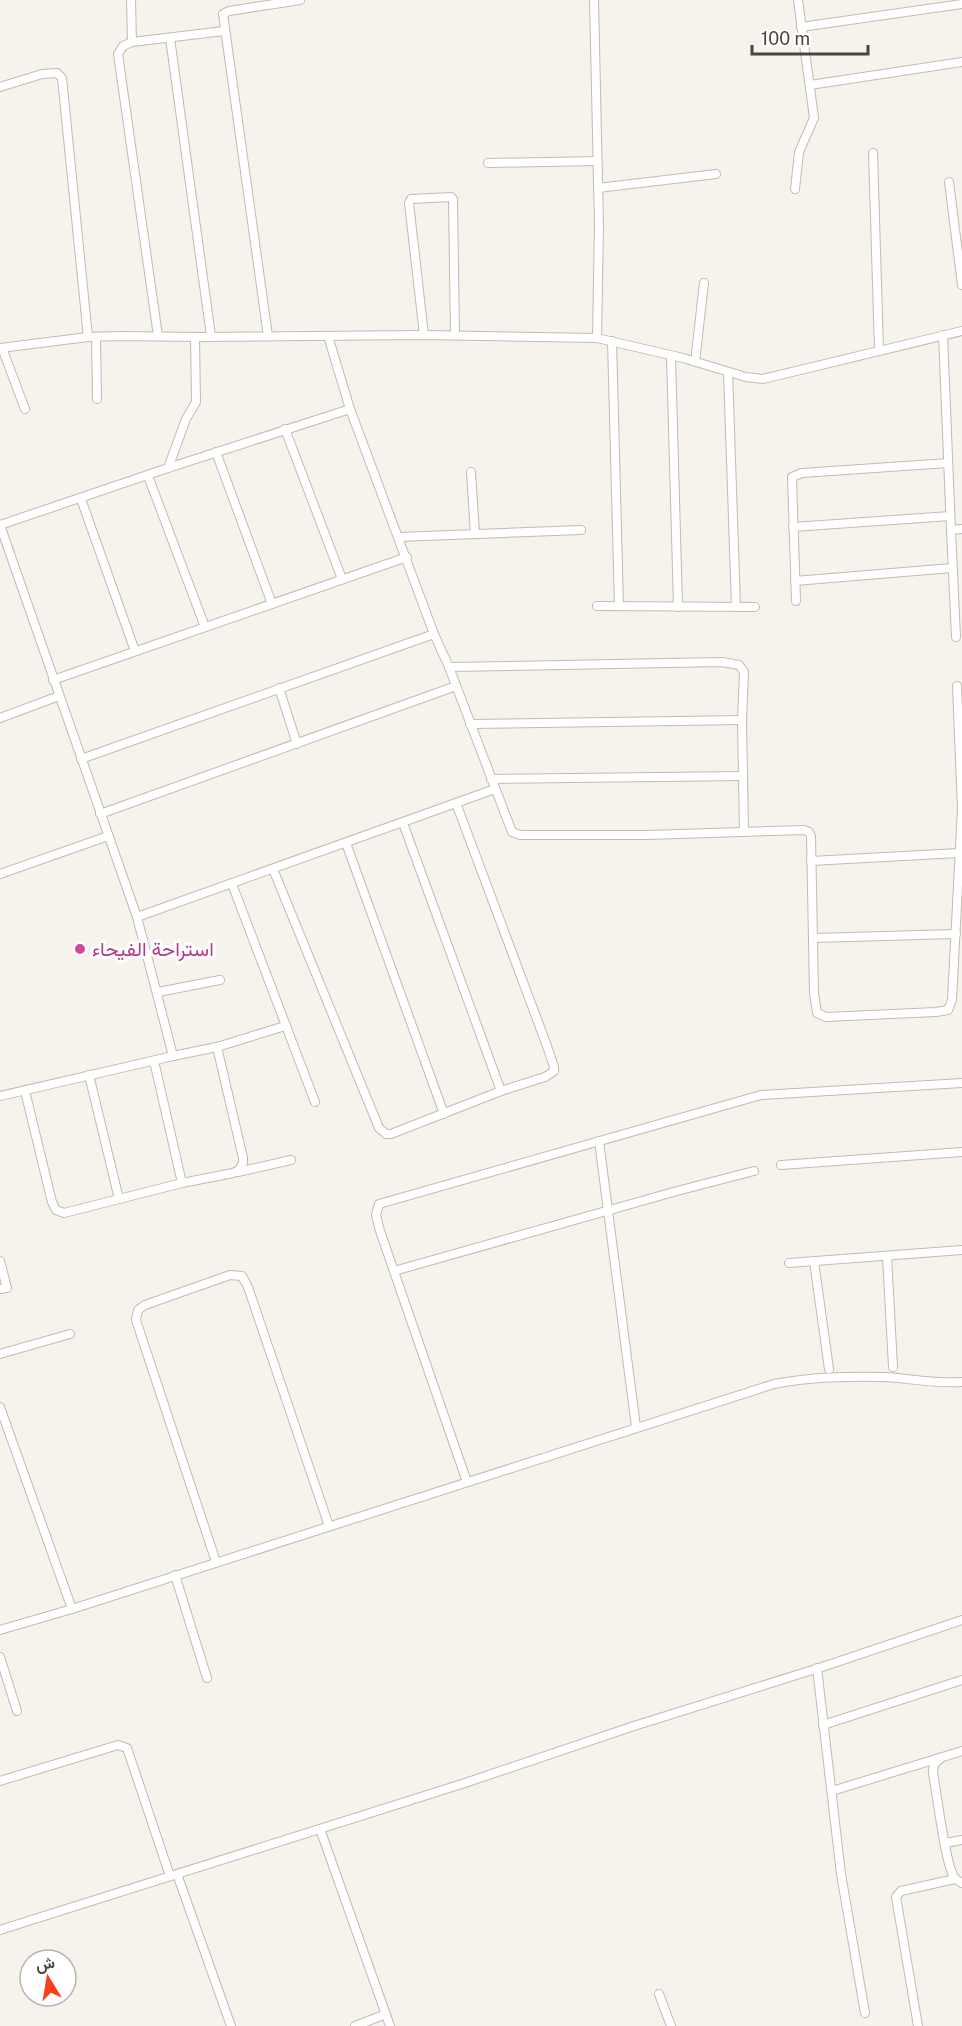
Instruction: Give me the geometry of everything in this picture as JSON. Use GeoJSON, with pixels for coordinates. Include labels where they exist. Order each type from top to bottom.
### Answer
{"type":"FeatureCollection","features":[{"type":"Feature","properties":{"kind":"street"},"geometry":{"type":"LineString","coordinates":[[131,0],[132,42]]}},
{"type":"Feature","properties":{"kind":"street"},"geometry":{"type":"LineString","coordinates":[[267,336],[222,18],[225,12],[300,0]]}},
{"type":"Feature","properties":{"kind":"street"},"geometry":{"type":"LineString","coordinates":[[594,0],[598,188],[597,338]]}},
{"type":"Feature","properties":{"kind":"street"},"geometry":{"type":"LineString","coordinates":[[795,189],[799,152],[814,118],[798,0]]}},
{"type":"Feature","properties":{"kind":"street"},"geometry":{"type":"LineString","coordinates":[[801,27],[962,4]]}},
{"type":"Feature","properties":{"kind":"street"},"geometry":{"type":"LineString","coordinates":[[158,336],[118,54],[123,46],[132,42],[224,31]]}},
{"type":"Feature","properties":{"kind":"street"},"geometry":{"type":"LineString","coordinates":[[170,38],[212,336]]}},
{"type":"Feature","properties":{"kind":"street"},"geometry":{"type":"LineString","coordinates":[[810,85],[962,63]]}},
{"type":"Feature","properties":{"kind":"street"},"geometry":{"type":"LineString","coordinates":[[0,87],[42,74],[57,73],[62,78],[97,399]]}},
{"type":"Feature","properties":{"kind":"street"},"geometry":{"type":"LineString","coordinates":[[873,153],[879,349]]}},
{"type":"Feature","properties":{"kind":"street"},"geometry":{"type":"LineString","coordinates":[[488,163],[597,161]]}},
{"type":"Feature","properties":{"kind":"street"},"geometry":{"type":"LineString","coordinates":[[598,188],[716,174]]}},
{"type":"Feature","properties":{"kind":"street"},"geometry":{"type":"LineString","coordinates":[[949,182],[962,285]]}},
{"type":"Feature","properties":{"kind":"street"},"geometry":{"type":"LineString","coordinates":[[424,335],[409,203],[411,200],[451,197],[453,199],[455,335]]}},
{"type":"Feature","properties":{"kind":"street"},"geometry":{"type":"LineString","coordinates":[[695,362],[704,284]]}},
{"type":"Feature","properties":{"kind":"street"},"geometry":{"type":"LineString","coordinates":[[25,409],[1,348],[92,337],[455,335],[597,338],[746,377],[763,378],[962,331]]}},
{"type":"Feature","properties":{"kind":"street"},"geometry":{"type":"LineString","coordinates":[[944,335],[956,637]]}},
{"type":"Feature","properties":{"kind":"street"},"geometry":{"type":"LineString","coordinates":[[328,336],[350,409],[510,829],[515,834],[648,835],[804,830],[809,832],[811,836],[815,1010],[820,1016],[948,1010],[952,1000],[962,809],[957,686]]}},
{"type":"Feature","properties":{"kind":"street"},"geometry":{"type":"LineString","coordinates":[[168,468],[186,419],[196,402],[195,337]]}},
{"type":"Feature","properties":{"kind":"street"},"geometry":{"type":"LineString","coordinates":[[612,341],[619,606]]}},
{"type":"Feature","properties":{"kind":"street"},"geometry":{"type":"LineString","coordinates":[[671,356],[678,607]]}},
{"type":"Feature","properties":{"kind":"street"},"geometry":{"type":"LineString","coordinates":[[728,372],[736,607]]}},
{"type":"Feature","properties":{"kind":"street"},"geometry":{"type":"LineString","coordinates":[[173,1056],[137,917],[0,525],[350,409]]}},
{"type":"Feature","properties":{"kind":"street"},"geometry":{"type":"LineString","coordinates":[[285,429],[342,579]]}},
{"type":"Feature","properties":{"kind":"street"},"geometry":{"type":"LineString","coordinates":[[216,452],[272,604]]}},
{"type":"Feature","properties":{"kind":"street"},"geometry":{"type":"LineString","coordinates":[[796,601],[792,477],[948,463]]}},
{"type":"Feature","properties":{"kind":"street"},"geometry":{"type":"LineString","coordinates":[[471,472],[475,534]]}},
{"type":"Feature","properties":{"kind":"street"},"geometry":{"type":"LineString","coordinates":[[148,476],[205,627]]}},
{"type":"Feature","properties":{"kind":"street"},"geometry":{"type":"LineString","coordinates":[[81,499],[135,651]]}},
{"type":"Feature","properties":{"kind":"street"},"geometry":{"type":"LineString","coordinates":[[793,527],[950,516]]}},
{"type":"Feature","properties":{"kind":"street"},"geometry":{"type":"LineString","coordinates":[[951,530],[962,529]]}},
{"type":"Feature","properties":{"kind":"street"},"geometry":{"type":"LineString","coordinates":[[399,537],[581,530]]}},
{"type":"Feature","properties":{"kind":"street"},"geometry":{"type":"LineString","coordinates":[[53,680],[406,557]]}},
{"type":"Feature","properties":{"kind":"street"},"geometry":{"type":"LineString","coordinates":[[795,581],[952,568]]}},
{"type":"Feature","properties":{"kind":"street"},"geometry":{"type":"LineString","coordinates":[[597,606],[755,607]]}},
{"type":"Feature","properties":{"kind":"street"},"geometry":{"type":"LineString","coordinates":[[81,759],[434,634]]}},
{"type":"Feature","properties":{"kind":"street"},"geometry":{"type":"LineString","coordinates":[[449,667],[735,663],[744,672],[742,720],[744,832]]}},
{"type":"Feature","properties":{"kind":"street"},"geometry":{"type":"LineString","coordinates":[[100,814],[456,686]]}},
{"type":"Feature","properties":{"kind":"street"},"geometry":{"type":"LineString","coordinates":[[279,688],[297,744]]}},
{"type":"Feature","properties":{"kind":"street"},"geometry":{"type":"LineString","coordinates":[[0,718],[59,696]]}},
{"type":"Feature","properties":{"kind":"street"},"geometry":{"type":"LineString","coordinates":[[470,724],[742,720]]}},
{"type":"Feature","properties":{"kind":"street"},"geometry":{"type":"LineString","coordinates":[[491,779],[743,776]]}},
{"type":"Feature","properties":{"kind":"street"},"geometry":{"type":"LineString","coordinates":[[137,917],[495,789]]}},
{"type":"Feature","properties":{"kind":"street"},"geometry":{"type":"LineString","coordinates":[[273,869],[379,1128],[386,1134],[391,1134],[501,1091],[550,1075],[554,1071],[456,803]]}},
{"type":"Feature","properties":{"kind":"street"},"geometry":{"type":"LineString","coordinates":[[403,823],[501,1091]]}},
{"type":"Feature","properties":{"kind":"street"},"geometry":{"type":"LineString","coordinates":[[0,874],[108,836]]}},
{"type":"Feature","properties":{"kind":"street"},"geometry":{"type":"LineString","coordinates":[[346,843],[444,1114]]}},
{"type":"Feature","properties":{"kind":"street"},"geometry":{"type":"LineString","coordinates":[[811,861],[959,853]]}},
{"type":"Feature","properties":{"kind":"street"},"geometry":{"type":"LineString","coordinates":[[232,884],[315,1102]]}},
{"type":"Feature","properties":{"kind":"street"},"geometry":{"type":"LineString","coordinates":[[813,938],[956,933]]}},
{"type":"Feature","properties":{"kind":"street"},"geometry":{"type":"LineString","coordinates":[[158,992],[220,980]]}},
{"type":"Feature","properties":{"kind":"street"},"geometry":{"type":"LineString","coordinates":[[0,1096],[217,1047],[285,1026]]}},
{"type":"Feature","properties":{"kind":"street"},"geometry":{"type":"LineString","coordinates":[[217,1047],[243,1158],[242,1166],[233,1173]]}},
{"type":"Feature","properties":{"kind":"street"},"geometry":{"type":"LineString","coordinates":[[154,1061],[182,1182]]}},
{"type":"Feature","properties":{"kind":"street"},"geometry":{"type":"LineString","coordinates":[[89,1076],[119,1199]]}},
{"type":"Feature","properties":{"kind":"street"},"geometry":{"type":"LineString","coordinates":[[466,1482],[376,1215],[379,1204],[761,1095],[962,1083]]}},
{"type":"Feature","properties":{"kind":"street"},"geometry":{"type":"LineString","coordinates":[[25,1091],[52,1202],[56,1210],[64,1213],[182,1182],[291,1160]]}},
{"type":"Feature","properties":{"kind":"street"},"geometry":{"type":"LineString","coordinates":[[598,1141],[636,1427]]}},
{"type":"Feature","properties":{"kind":"street"},"geometry":{"type":"LineString","coordinates":[[781,1165],[962,1152]]}},
{"type":"Feature","properties":{"kind":"street"},"geometry":{"type":"LineString","coordinates":[[394,1272],[754,1171]]}},
{"type":"Feature","properties":{"kind":"street"},"geometry":{"type":"LineString","coordinates":[[789,1263],[962,1250]]}},
{"type":"Feature","properties":{"kind":"street"},"geometry":{"type":"LineString","coordinates":[[887,1256],[893,1367]]}},
{"type":"Feature","properties":{"kind":"street"},"geometry":{"type":"LineString","coordinates":[[0,1261],[7,1288],[0,1289]]}},
{"type":"Feature","properties":{"kind":"street"},"geometry":{"type":"LineString","coordinates":[[814,1261],[829,1369]]}},
{"type":"Feature","properties":{"kind":"street"},"geometry":{"type":"LineString","coordinates":[[216,1562],[136,1320],[138,1310],[145,1305],[230,1275],[242,1276],[248,1287],[329,1526]]}},
{"type":"Feature","properties":{"kind":"street"},"geometry":{"type":"LineString","coordinates":[[0,1354],[70,1334]]}},
{"type":"Feature","properties":{"kind":"street"},"geometry":{"type":"LineString","coordinates":[[0,1630],[72,1609],[752,1390],[790,1381],[881,1377],[924,1382],[962,1382]]}},
{"type":"Feature","properties":{"kind":"street"},"geometry":{"type":"LineString","coordinates":[[0,1407],[72,1609]]}},
{"type":"Feature","properties":{"kind":"street"},"geometry":{"type":"LineString","coordinates":[[175,1575],[207,1678]]}},
{"type":"Feature","properties":{"kind":"street"},"geometry":{"type":"LineString","coordinates":[[0,1930],[465,1784],[634,1726],[962,1620]]}},
{"type":"Feature","properties":{"kind":"street"},"geometry":{"type":"LineString","coordinates":[[0,1657],[17,1711]]}},
{"type":"Feature","properties":{"kind":"street"},"geometry":{"type":"LineString","coordinates":[[817,1668],[841,1874],[865,2013]]}},
{"type":"Feature","properties":{"kind":"street"},"geometry":{"type":"LineString","coordinates":[[823,1725],[962,1680]]}},
{"type":"Feature","properties":{"kind":"street"},"geometry":{"type":"LineString","coordinates":[[0,1781],[118,1744],[127,1748],[231,2026]]}},
{"type":"Feature","properties":{"kind":"street"},"geometry":{"type":"LineString","coordinates":[[832,1791],[962,1751]]}},
{"type":"Feature","properties":{"kind":"street"},"geometry":{"type":"LineString","coordinates":[[918,2026],[896,1897],[901,1891],[959,1881],[951,1869],[933,1773],[934,1764],[941,1758]]}},
{"type":"Feature","properties":{"kind":"street"},"geometry":{"type":"LineString","coordinates":[[320,1829],[390,2026]]}},
{"type":"Feature","properties":{"kind":"street"},"geometry":{"type":"LineString","coordinates":[[945,1843],[962,1840]]}},
{"type":"Feature","properties":{"kind":"street"},"geometry":{"type":"LineString","coordinates":[[659,1994],[671,2026]]}},
{"type":"Feature","properties":{"kind":"street"},"geometry":{"type":"LineString","coordinates":[[355,2026],[386,2014]]}},
{"type":"Feature","properties":{"kind":"place","name":"استراحة الفيحاء"},"geometry":{"type":"Point","coordinates":[80,949]}}]}
